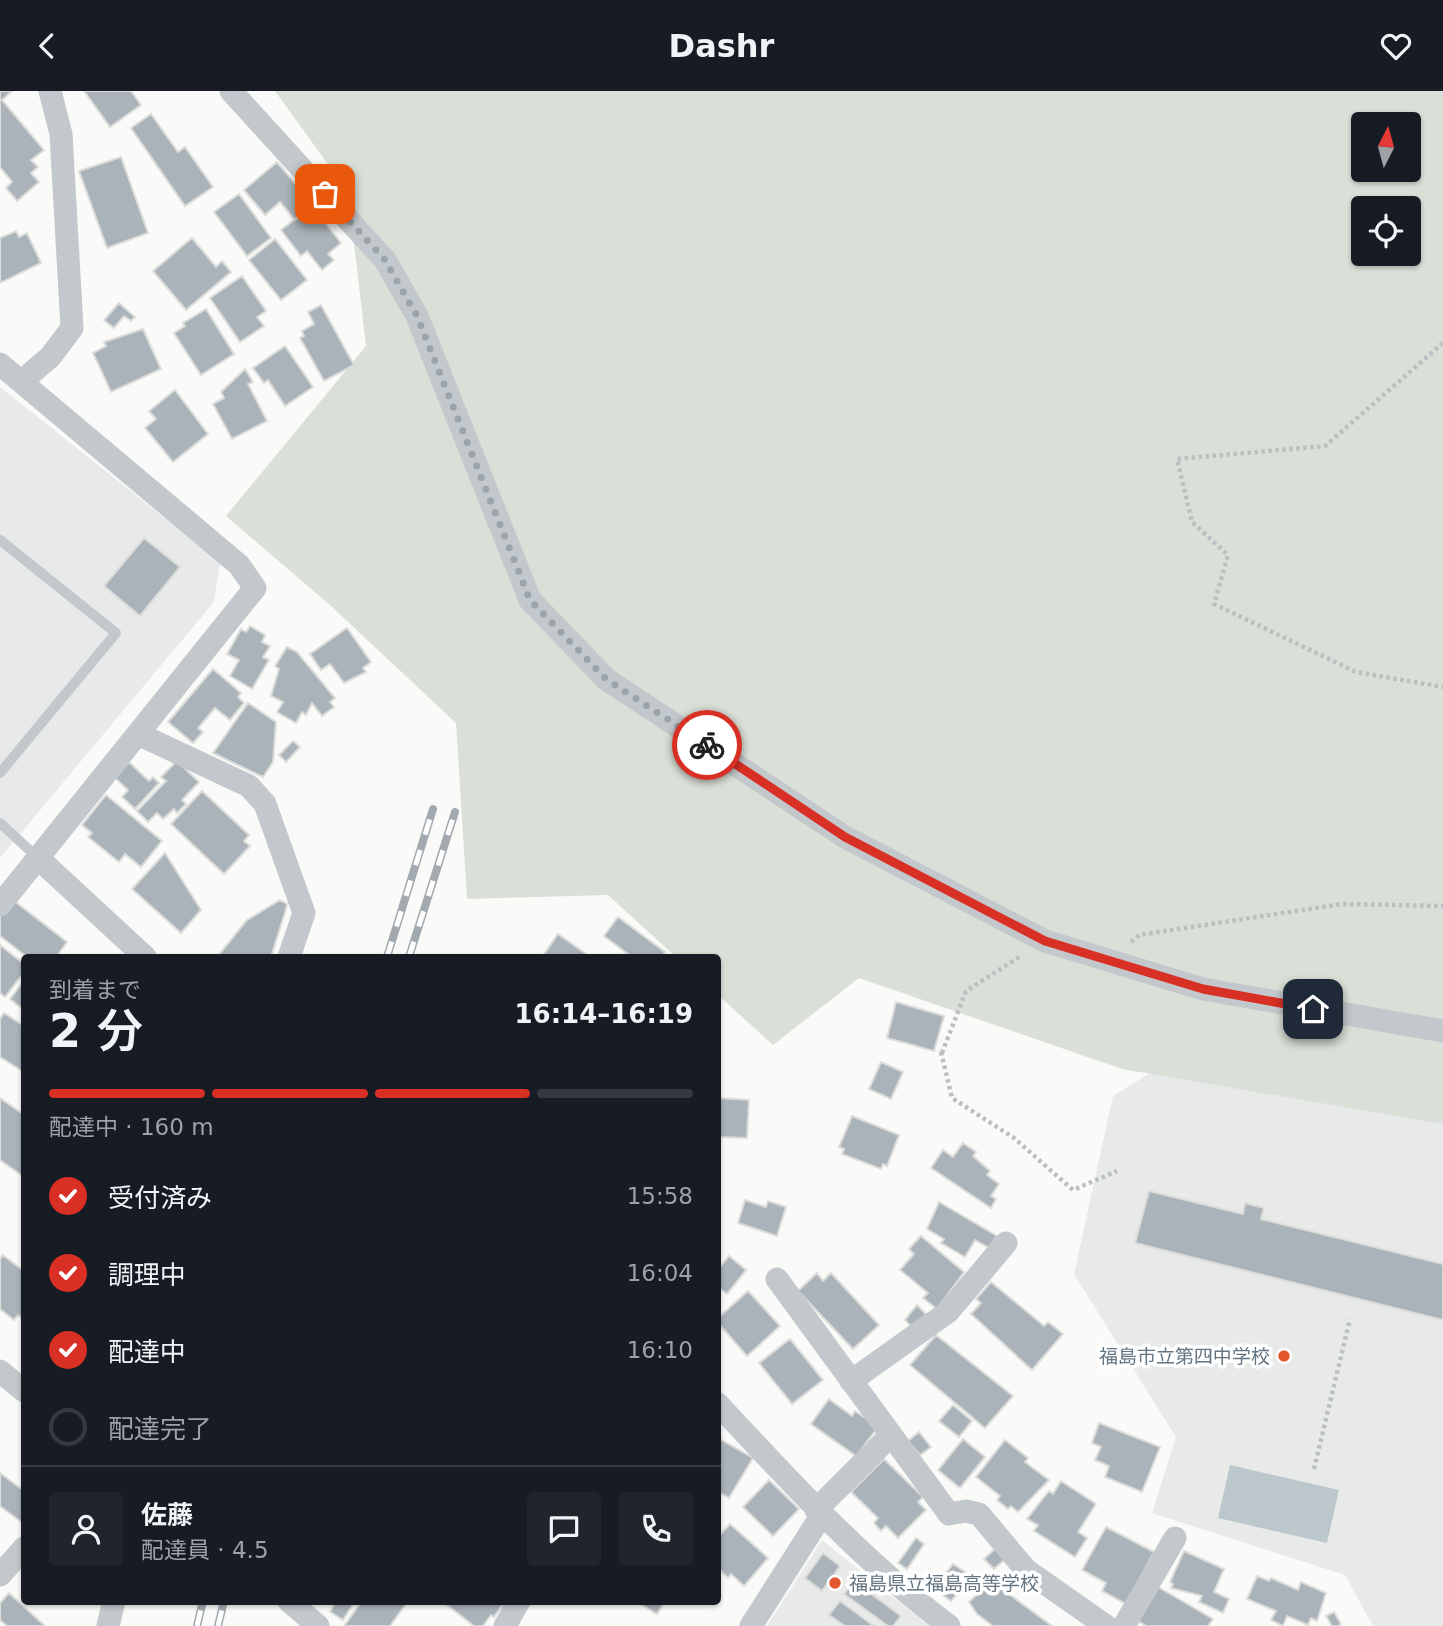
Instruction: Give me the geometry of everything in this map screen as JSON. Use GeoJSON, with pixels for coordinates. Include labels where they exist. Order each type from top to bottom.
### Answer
{"type":"FeatureCollection","features":[{"type":"Feature","properties":{"kind":"street"},"geometry":{"type":"LineString","coordinates":[[22,381],[50,357],[72,328],[61,134],[50,91]]}},
{"type":"Feature","properties":{"kind":"street"},"geometry":{"type":"LineString","coordinates":[[231,91],[385,260],[417,316],[530,600],[606,679],[845,837],[1045,941],[1203,989],[1443,1031]]}},
{"type":"Feature","properties":{"kind":"street"},"geometry":{"type":"LineString","coordinates":[[0,364],[239,565],[255,587],[0,905]]}},
{"type":"Feature","properties":{"kind":"street"},"geometry":{"type":"LineString","coordinates":[[138,734],[249,786],[265,804],[304,913],[290,954]]}},
{"type":"Feature","properties":{"kind":"street"},"geometry":{"type":"LineString","coordinates":[[38,858],[142,954]]}},
{"type":"Feature","properties":{"kind":"street"},"geometry":{"type":"LineString","coordinates":[[851,1381],[948,1311],[1006,1243]]}},
{"type":"Feature","properties":{"kind":"street"},"geometry":{"type":"LineString","coordinates":[[777,1279],[949,1514],[966,1511],[979,1514],[1026,1570],[1106,1626]]}},
{"type":"Feature","properties":{"kind":"street"},"geometry":{"type":"LineString","coordinates":[[0,1371],[21,1388]]}},
{"type":"Feature","properties":{"kind":"street"},"geometry":{"type":"LineString","coordinates":[[721,1408],[818,1513],[910,1596],[949,1626]]}},
{"type":"Feature","properties":{"kind":"street"},"geometry":{"type":"LineString","coordinates":[[751,1626],[818,1513],[890,1436]]}},
{"type":"Feature","properties":{"kind":"street"},"geometry":{"type":"LineString","coordinates":[[1124,1626],[1175,1538]]}},
{"type":"Feature","properties":{"kind":"street"},"geometry":{"type":"LineString","coordinates":[[0,1576],[21,1552]]}},
{"type":"Feature","properties":{"kind":"street"},"geometry":{"type":"LineString","coordinates":[[108,1626],[113,1605]]}},
{"type":"Feature","properties":{"kind":"street"},"geometry":{"type":"LineString","coordinates":[[294,1605],[310,1618]]}},
{"type":"Feature","properties":{"kind":"street"},"geometry":{"type":"LineString","coordinates":[[505,1626],[517,1605]]}},
{"type":"Feature","properties":{"kind":"lane"},"geometry":{"type":"LineString","coordinates":[[0,540],[116,633],[0,772]]}},
{"type":"Feature","properties":{"kind":"lane"},"geometry":{"type":"LineString","coordinates":[[0,823],[38,858]]}},
{"type":"Feature","properties":{"kind":"path"},"geometry":{"type":"LineString","coordinates":[[1443,344],[1325,446],[1177,460],[1192,522],[1227,555],[1214,604],[1356,672],[1443,687]]}},
{"type":"Feature","properties":{"kind":"path"},"geometry":{"type":"LineString","coordinates":[[1112,961],[1139,935],[1342,904],[1443,906]]}},
{"type":"Feature","properties":{"kind":"path"},"geometry":{"type":"LineString","coordinates":[[1045,941],[966,991],[942,1052],[952,1098],[1014,1138],[1073,1190],[1117,1171]]}},
{"type":"Feature","properties":{"kind":"path"},"geometry":{"type":"LineString","coordinates":[[942,1052],[946,1068]]}},
{"type":"Feature","properties":{"kind":"path"},"geometry":{"type":"LineString","coordinates":[[1314,1469],[1350,1319]]}},
{"type":"Feature","properties":{"kind":"shaded area"},"geometry":{"type":"Polygon","coordinates":[[[275,91],[1443,91],[1443,1124],[1122,1069],[859,978],[773,1045],[721,998],[721,954],[673,954],[608,895],[467,899],[456,723],[330,605],[226,516],[366,346],[348,192],[275,91]]]}},
{"type":"Feature","properties":{"kind":"shaded area"},"geometry":{"type":"Polygon","coordinates":[[[0,387],[220,562],[214,602],[0,858],[0,387]]]}},
{"type":"Feature","properties":{"kind":"shaded area","name":"福島市立第四中学校"},"geometry":{"type":"Polygon","coordinates":[[[1184,1052],[1443,1091],[1443,1626],[1373,1626],[1345,1575],[1152,1513],[1176,1437],[1074,1274],[1113,1096],[1184,1052]]]}},
{"type":"Feature","properties":{"kind":"shaded area"},"geometry":{"type":"Polygon","coordinates":[[[1230,1465],[1339,1490],[1327,1543],[1218,1518],[1230,1465]]]}},
{"type":"Feature","properties":{"kind":"shaded area","name":"福島県立福島高等学校"},"geometry":{"type":"Polygon","coordinates":[[[822,1540],[929,1626],[767,1626],[822,1540]]]}},
{"type":"Feature","properties":{"kind":"building"},"geometry":{"type":"Polygon","coordinates":[[[0,91],[12,91],[2,100],[44,150],[31,160],[38,167],[31,173],[39,182],[17,201],[6,188],[12,182],[0,167],[0,91]]]}},
{"type":"Feature","properties":{"kind":"building"},"geometry":{"type":"Polygon","coordinates":[[[84,91],[131,91],[141,105],[110,127],[84,91]]]}},
{"type":"Feature","properties":{"kind":"building"},"geometry":{"type":"Polygon","coordinates":[[[151,114],[178,152],[185,147],[213,187],[185,206],[131,128],[151,114]]]}},
{"type":"Feature","properties":{"kind":"building"},"geometry":{"type":"Polygon","coordinates":[[[121,157],[148,233],[107,248],[79,171],[121,157]]]}},
{"type":"Feature","properties":{"kind":"building"},"geometry":{"type":"Polygon","coordinates":[[[277,162],[313,205],[295,220],[280,202],[265,215],[244,190],[277,162]]]}},
{"type":"Feature","properties":{"kind":"building"},"geometry":{"type":"Polygon","coordinates":[[[239,194],[271,238],[247,256],[214,212],[239,194]]]}},
{"type":"Feature","properties":{"kind":"building"},"geometry":{"type":"Polygon","coordinates":[[[312,206],[341,243],[328,254],[334,260],[322,270],[307,251],[301,256],[281,230],[312,206]]]}},
{"type":"Feature","properties":{"kind":"building"},"geometry":{"type":"Polygon","coordinates":[[[16,231],[19,237],[27,233],[41,263],[0,283],[0,238],[16,231]]]}},
{"type":"Feature","properties":{"kind":"building"},"geometry":{"type":"Polygon","coordinates":[[[192,238],[216,267],[222,261],[231,272],[186,310],[153,271],[192,238]]]}},
{"type":"Feature","properties":{"kind":"building"},"geometry":{"type":"Polygon","coordinates":[[[275,239],[307,280],[281,300],[249,260],[275,239]]]}},
{"type":"Feature","properties":{"kind":"building"},"geometry":{"type":"Polygon","coordinates":[[[242,276],[266,311],[257,317],[264,326],[240,342],[210,298],[242,276]]]}},
{"type":"Feature","properties":{"kind":"building"},"geometry":{"type":"Polygon","coordinates":[[[119,303],[135,317],[131,321],[124,316],[114,328],[104,320],[119,303]]]}},
{"type":"Feature","properties":{"kind":"building"},"geometry":{"type":"Polygon","coordinates":[[[321,305],[354,365],[324,381],[300,338],[304,336],[302,331],[314,324],[308,312],[321,305]]]}},
{"type":"Feature","properties":{"kind":"building"},"geometry":{"type":"Polygon","coordinates":[[[206,309],[234,354],[201,375],[174,333],[185,326],[183,323],[206,309]]]}},
{"type":"Feature","properties":{"kind":"building"},"geometry":{"type":"Polygon","coordinates":[[[143,329],[161,369],[111,392],[93,353],[106,346],[104,342],[143,329]]]}},
{"type":"Feature","properties":{"kind":"building"},"geometry":{"type":"Polygon","coordinates":[[[285,346],[313,387],[285,406],[268,380],[264,383],[253,368],[285,346]]]}},
{"type":"Feature","properties":{"kind":"building"},"geometry":{"type":"Polygon","coordinates":[[[245,369],[253,382],[248,384],[267,421],[232,439],[213,404],[224,398],[221,392],[245,369]]]}},
{"type":"Feature","properties":{"kind":"building"},"geometry":{"type":"Polygon","coordinates":[[[175,390],[208,434],[173,462],[145,428],[156,419],[149,411],[175,390]]]}},
{"type":"Feature","properties":{"kind":"building"},"geometry":{"type":"Polygon","coordinates":[[[144,538],[180,567],[140,616],[104,586],[144,538]]]}},
{"type":"Feature","properties":{"kind":"building"},"geometry":{"type":"Polygon","coordinates":[[[250,626],[265,635],[262,642],[270,646],[263,657],[269,660],[252,689],[230,676],[239,660],[227,654],[241,629],[246,632],[250,626]]]}},
{"type":"Feature","properties":{"kind":"building"},"geometry":{"type":"Polygon","coordinates":[[[347,628],[371,662],[363,668],[366,672],[344,683],[330,664],[321,670],[310,654],[347,628]]]}},
{"type":"Feature","properties":{"kind":"building"},"geometry":{"type":"Polygon","coordinates":[[[287,647],[297,652],[335,698],[330,702],[334,707],[322,716],[312,703],[306,715],[302,712],[296,723],[277,712],[283,702],[271,696],[279,669],[275,666],[287,647]]]}},
{"type":"Feature","properties":{"kind":"building"},"geometry":{"type":"Polygon","coordinates":[[[213,669],[241,693],[238,697],[244,703],[230,720],[215,708],[198,728],[203,732],[193,743],[168,722],[213,669]]]}},
{"type":"Feature","properties":{"kind":"building"},"geometry":{"type":"Polygon","coordinates":[[[248,703],[276,722],[273,762],[263,777],[213,753],[248,703]]]}},
{"type":"Feature","properties":{"kind":"building"},"geometry":{"type":"Polygon","coordinates":[[[293,741],[300,747],[286,762],[279,755],[293,741]]]}},
{"type":"Feature","properties":{"kind":"building"},"geometry":{"type":"Polygon","coordinates":[[[177,761],[199,782],[182,800],[186,804],[177,813],[174,809],[163,819],[157,813],[148,822],[137,811],[166,781],[161,777],[177,761]]]}},
{"type":"Feature","properties":{"kind":"building"},"geometry":{"type":"Polygon","coordinates":[[[129,762],[149,781],[153,777],[159,783],[135,809],[122,797],[128,790],[115,778],[129,762]]]}},
{"type":"Feature","properties":{"kind":"building"},"geometry":{"type":"Polygon","coordinates":[[[202,791],[249,835],[244,841],[250,846],[224,874],[171,824],[202,791]]]}},
{"type":"Feature","properties":{"kind":"building"},"geometry":{"type":"Polygon","coordinates":[[[106,795],[162,841],[141,867],[125,854],[119,862],[88,837],[92,833],[82,825],[106,795]]]}},
{"type":"Feature","properties":{"kind":"building"},"geometry":{"type":"Polygon","coordinates":[[[165,853],[201,910],[181,933],[132,889],[165,853]]]}},
{"type":"Feature","properties":{"kind":"building"},"geometry":{"type":"Polygon","coordinates":[[[13,900],[67,942],[58,954],[23,954],[0,936],[0,916],[13,900]]]}},
{"type":"Feature","properties":{"kind":"building"},"geometry":{"type":"Polygon","coordinates":[[[280,900],[287,904],[272,954],[219,954],[247,920],[280,900]]]}},
{"type":"Feature","properties":{"kind":"building"},"geometry":{"type":"Polygon","coordinates":[[[618,917],[665,952],[628,954],[604,936],[618,917]]]}},
{"type":"Feature","properties":{"kind":"building"},"geometry":{"type":"Polygon","coordinates":[[[558,934],[586,954],[544,954],[558,934]]]}},
{"type":"Feature","properties":{"kind":"building"},"geometry":{"type":"Polygon","coordinates":[[[0,945],[21,962],[21,976],[5,997],[0,993],[0,945]]]}},
{"type":"Feature","properties":{"kind":"building"},"geometry":{"type":"Polygon","coordinates":[[[21,985],[21,1008],[10,999],[21,985]]]}},
{"type":"Feature","properties":{"kind":"building"},"geometry":{"type":"Polygon","coordinates":[[[896,1002],[944,1016],[934,1051],[887,1038],[896,1002]]]}},
{"type":"Feature","properties":{"kind":"building"},"geometry":{"type":"Polygon","coordinates":[[[4,1013],[21,1024],[21,1070],[0,1057],[0,1019],[4,1013]]]}},
{"type":"Feature","properties":{"kind":"building"},"geometry":{"type":"Polygon","coordinates":[[[881,1062],[903,1072],[891,1099],[869,1089],[881,1062]]]}},
{"type":"Feature","properties":{"kind":"building"},"geometry":{"type":"Polygon","coordinates":[[[0,1098],[21,1113],[21,1175],[0,1160],[0,1098]]]}},
{"type":"Feature","properties":{"kind":"building"},"geometry":{"type":"Polygon","coordinates":[[[721,1098],[749,1100],[747,1138],[721,1137],[721,1098]]]}},
{"type":"Feature","properties":{"kind":"building"},"geometry":{"type":"Polygon","coordinates":[[[852,1116],[899,1135],[887,1166],[883,1164],[881,1169],[842,1154],[844,1149],[839,1147],[852,1116]]]}},
{"type":"Feature","properties":{"kind":"building"},"geometry":{"type":"Polygon","coordinates":[[[963,1143],[976,1152],[973,1156],[990,1171],[987,1175],[999,1184],[991,1196],[996,1199],[991,1208],[931,1168],[943,1150],[953,1157],[963,1143]]]}},
{"type":"Feature","properties":{"kind":"building"},"geometry":{"type":"Polygon","coordinates":[[[1149,1191],[1243,1214],[1245,1203],[1264,1208],[1261,1219],[1443,1264],[1443,1320],[1135,1243],[1149,1191]]]}},
{"type":"Feature","properties":{"kind":"building"},"geometry":{"type":"Polygon","coordinates":[[[745,1200],[766,1207],[768,1201],[786,1207],[777,1236],[738,1223],[745,1200]]]}},
{"type":"Feature","properties":{"kind":"building"},"geometry":{"type":"Polygon","coordinates":[[[939,1202],[997,1236],[989,1248],[975,1240],[965,1257],[941,1243],[944,1239],[927,1229],[939,1202]]]}},
{"type":"Feature","properties":{"kind":"building"},"geometry":{"type":"Polygon","coordinates":[[[921,1236],[964,1272],[937,1309],[923,1298],[928,1293],[900,1270],[914,1254],[909,1249],[921,1236]]]}},
{"type":"Feature","properties":{"kind":"building"},"geometry":{"type":"Polygon","coordinates":[[[3,1255],[21,1269],[21,1318],[18,1315],[14,1320],[0,1309],[0,1259],[3,1255]]]}},
{"type":"Feature","properties":{"kind":"building"},"geometry":{"type":"Polygon","coordinates":[[[729,1256],[746,1270],[727,1294],[721,1289],[721,1266],[729,1256]]]}},
{"type":"Feature","properties":{"kind":"building"},"geometry":{"type":"Polygon","coordinates":[[[817,1273],[823,1281],[831,1273],[879,1325],[853,1349],[798,1291],[817,1273]]]}},
{"type":"Feature","properties":{"kind":"building"},"geometry":{"type":"Polygon","coordinates":[[[991,1282],[1044,1326],[1048,1322],[1063,1334],[1032,1370],[971,1314],[981,1303],[976,1299],[991,1282]]]}},
{"type":"Feature","properties":{"kind":"building"},"geometry":{"type":"Polygon","coordinates":[[[748,1291],[780,1326],[747,1356],[721,1326],[721,1315],[748,1291]]]}},
{"type":"Feature","properties":{"kind":"building"},"geometry":{"type":"Polygon","coordinates":[[[917,1305],[926,1314],[913,1328],[905,1320],[917,1305]]]}},
{"type":"Feature","properties":{"kind":"building"},"geometry":{"type":"Polygon","coordinates":[[[936,1335],[1013,1396],[985,1428],[910,1365],[936,1335]]]}},
{"type":"Feature","properties":{"kind":"building"},"geometry":{"type":"Polygon","coordinates":[[[790,1339],[823,1380],[792,1404],[759,1363],[790,1339]]]}},
{"type":"Feature","properties":{"kind":"building"},"geometry":{"type":"Polygon","coordinates":[[[829,1399],[852,1416],[855,1411],[878,1427],[856,1456],[811,1424],[829,1399]]]}},
{"type":"Feature","properties":{"kind":"building"},"geometry":{"type":"Polygon","coordinates":[[[953,1405],[972,1421],[959,1437],[939,1421],[953,1405]]]}},
{"type":"Feature","properties":{"kind":"building"},"geometry":{"type":"Polygon","coordinates":[[[1099,1423],[1160,1447],[1142,1492],[1105,1477],[1109,1466],[1095,1460],[1101,1447],[1092,1443],[1099,1423]]]}},
{"type":"Feature","properties":{"kind":"building"},"geometry":{"type":"Polygon","coordinates":[[[919,1432],[931,1447],[920,1455],[908,1441],[919,1432]]]}},
{"type":"Feature","properties":{"kind":"building"},"geometry":{"type":"Polygon","coordinates":[[[963,1439],[985,1457],[960,1488],[938,1470],[963,1439]]]}},
{"type":"Feature","properties":{"kind":"building"},"geometry":{"type":"Polygon","coordinates":[[[721,1440],[753,1458],[729,1498],[721,1494],[721,1440]]]}},
{"type":"Feature","properties":{"kind":"building"},"geometry":{"type":"Polygon","coordinates":[[[1005,1440],[1028,1458],[1025,1462],[1049,1480],[1018,1512],[1011,1506],[1008,1509],[997,1500],[1000,1496],[976,1477],[1005,1440]]]}},
{"type":"Feature","properties":{"kind":"building"},"geometry":{"type":"Polygon","coordinates":[[[884,1459],[923,1497],[918,1502],[926,1510],[898,1538],[886,1526],[881,1531],[874,1523],[878,1518],[851,1492],[884,1459]]]}},
{"type":"Feature","properties":{"kind":"building"},"geometry":{"type":"Polygon","coordinates":[[[0,1473],[21,1489],[21,1522],[0,1506],[0,1473]]]}},
{"type":"Feature","properties":{"kind":"building"},"geometry":{"type":"Polygon","coordinates":[[[769,1480],[799,1509],[773,1536],[743,1507],[769,1480]]]}},
{"type":"Feature","properties":{"kind":"building"},"geometry":{"type":"Polygon","coordinates":[[[1061,1481],[1096,1504],[1078,1532],[1087,1538],[1075,1557],[1034,1531],[1038,1525],[1027,1519],[1049,1491],[1053,1494],[1061,1481]]]}},
{"type":"Feature","properties":{"kind":"building"},"geometry":{"type":"Polygon","coordinates":[[[730,1524],[768,1558],[744,1586],[731,1574],[728,1578],[721,1571],[721,1534],[730,1524]]]}},
{"type":"Feature","properties":{"kind":"building"},"geometry":{"type":"Polygon","coordinates":[[[1106,1527],[1154,1552],[1126,1604],[1102,1591],[1106,1583],[1082,1570],[1106,1527]]]}},
{"type":"Feature","properties":{"kind":"building"},"geometry":{"type":"Polygon","coordinates":[[[916,1538],[924,1544],[907,1569],[898,1563],[916,1538]]]}},
{"type":"Feature","properties":{"kind":"building"},"geometry":{"type":"Polygon","coordinates":[[[995,1549],[1005,1559],[994,1569],[984,1559],[995,1549]]]}},
{"type":"Feature","properties":{"kind":"building"},"geometry":{"type":"Polygon","coordinates":[[[1184,1551],[1224,1569],[1214,1592],[1229,1599],[1223,1613],[1199,1602],[1202,1596],[1171,1588],[1173,1584],[1170,1582],[1184,1551]]]}},
{"type":"Feature","properties":{"kind":"building"},"geometry":{"type":"Polygon","coordinates":[[[823,1553],[840,1566],[822,1591],[805,1578],[823,1553]]]}},
{"type":"Feature","properties":{"kind":"building"},"geometry":{"type":"Polygon","coordinates":[[[953,1564],[973,1577],[951,1601],[934,1589],[953,1564]]]}},
{"type":"Feature","properties":{"kind":"building"},"geometry":{"type":"Polygon","coordinates":[[[998,1575],[1003,1580],[997,1585],[1052,1626],[993,1626],[977,1614],[969,1602],[998,1575]]]}},
{"type":"Feature","properties":{"kind":"building"},"geometry":{"type":"Polygon","coordinates":[[[1257,1576],[1269,1581],[1271,1578],[1298,1590],[1301,1582],[1326,1593],[1317,1621],[1311,1618],[1308,1625],[1287,1616],[1283,1626],[1271,1620],[1276,1611],[1247,1599],[1257,1576]]]}},
{"type":"Feature","properties":{"kind":"building"},"geometry":{"type":"Polygon","coordinates":[[[854,1581],[901,1616],[893,1626],[888,1626],[844,1594],[854,1581]]]}},
{"type":"Feature","properties":{"kind":"building"},"geometry":{"type":"Polygon","coordinates":[[[1158,1587],[1213,1619],[1208,1626],[1146,1626],[1138,1621],[1158,1587]]]}},
{"type":"Feature","properties":{"kind":"building"},"geometry":{"type":"Polygon","coordinates":[[[9,1593],[44,1625],[7,1626],[0,1620],[0,1603],[9,1593]]]}},
{"type":"Feature","properties":{"kind":"building"},"geometry":{"type":"Polygon","coordinates":[[[840,1601],[874,1626],[845,1626],[829,1615],[840,1601]]]}},
{"type":"Feature","properties":{"kind":"building"},"geometry":{"type":"Polygon","coordinates":[[[334,1605],[352,1605],[343,1620],[330,1612],[334,1605]]]}},
{"type":"Feature","properties":{"kind":"building"},"geometry":{"type":"Polygon","coordinates":[[[359,1605],[405,1605],[390,1626],[344,1626],[359,1605]]]}},
{"type":"Feature","properties":{"kind":"building"},"geometry":{"type":"Polygon","coordinates":[[[447,1605],[502,1605],[483,1626],[474,1626],[447,1605]]]}},
{"type":"Feature","properties":{"kind":"building"},"geometry":{"type":"Polygon","coordinates":[[[642,1605],[663,1605],[657,1614],[642,1605]]]}},
{"type":"Feature","properties":{"kind":"building"},"geometry":{"type":"Polygon","coordinates":[[[1334,1612],[1341,1624],[1339,1626],[1332,1626],[1326,1616],[1334,1612]]]}},
{"type":"Feature","properties":{"kind":"railway"},"geometry":{"type":"LineString","coordinates":[[388,954],[433,809]]}},
{"type":"Feature","properties":{"kind":"railway"},"geometry":{"type":"LineString","coordinates":[[410,954],[455,812]]}},
{"type":"Feature","properties":{"kind":"railway"},"geometry":{"type":"LineString","coordinates":[[197,1626],[202,1605]]}},
{"type":"Feature","properties":{"kind":"railway"},"geometry":{"type":"LineString","coordinates":[[218,1626],[223,1605]]}},
{"type":"Feature","properties":{"kind":"way so far"},"geometry":{"type":"LineString","coordinates":[[325,194],[385,260],[417,316],[530,600],[606,679],[707,745]]}},
{"type":"Feature","properties":{"kind":"place","name":"福島市立第四中学校"},"geometry":{"type":"Point","coordinates":[1284,1356]}},
{"type":"Feature","properties":{"kind":"place","name":"福島県立福島高等学校"},"geometry":{"type":"Point","coordinates":[835,1583]}},
{"type":"Feature","properties":{"kind":"route"},"geometry":{"type":"LineString","coordinates":[[707,745],[845,837],[1045,941],[1203,989],[1313,1009]]}}]}
